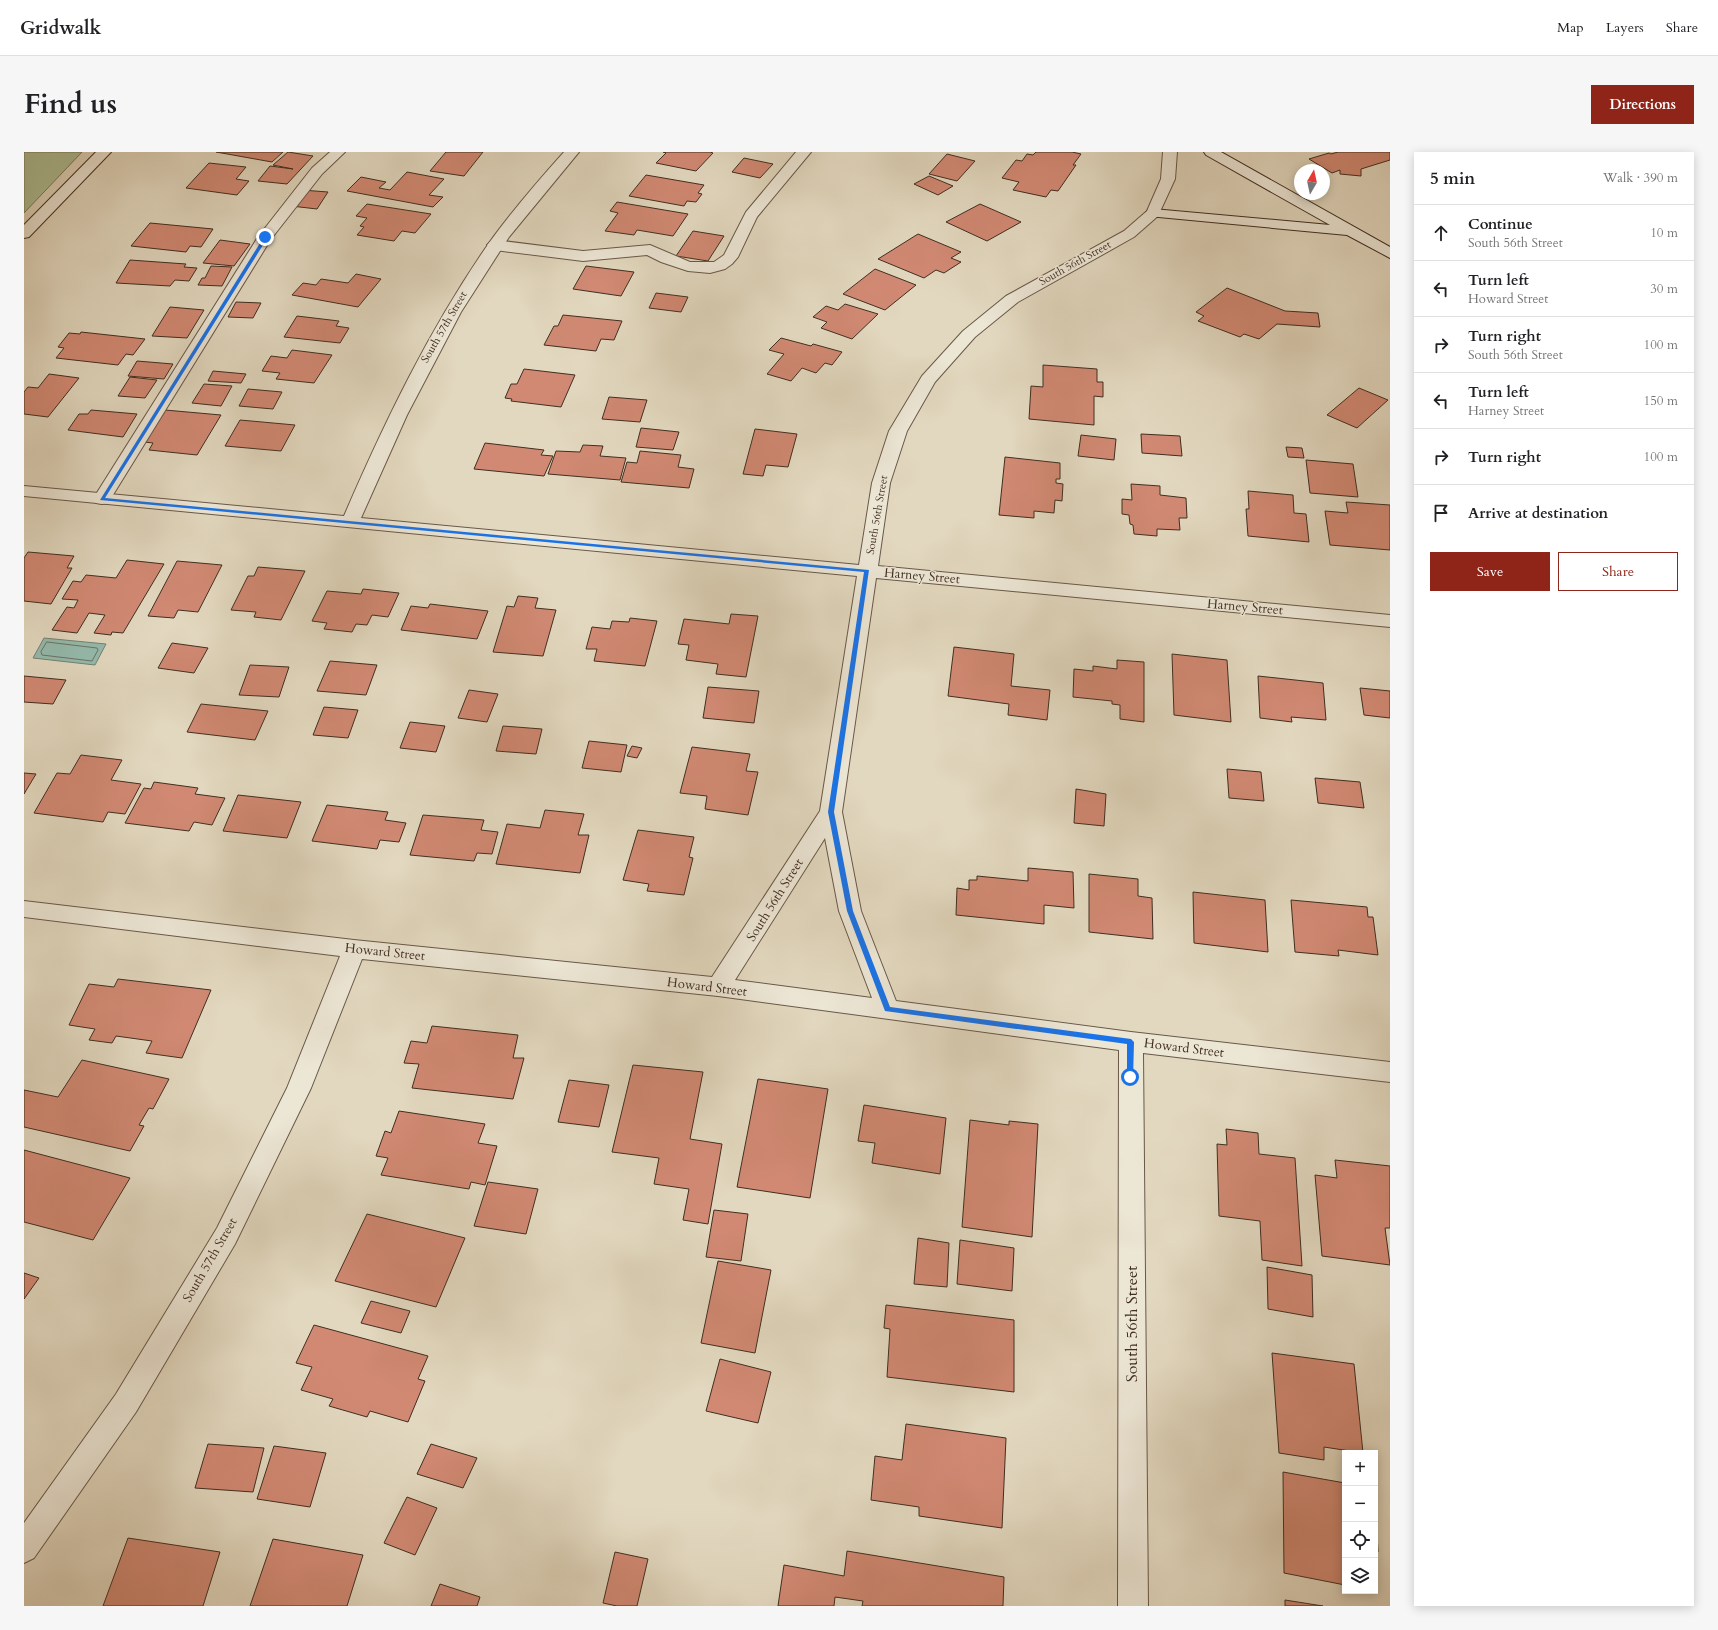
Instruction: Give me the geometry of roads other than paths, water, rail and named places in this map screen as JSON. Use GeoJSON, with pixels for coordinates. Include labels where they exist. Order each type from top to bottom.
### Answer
{"type":"FeatureCollection","features":[{"type":"Feature","properties":{"kind":"street"},"geometry":{"type":"LineString","coordinates":[[24,234],[104,152]]}},
{"type":"Feature","properties":{"kind":"street"},"geometry":{"type":"LineString","coordinates":[[102,499],[265,237],[317,171],[338,152]]}},
{"type":"Feature","properties":{"kind":"street","name":"South 57th Street"},"geometry":{"type":"LineString","coordinates":[[350,523],[383,445],[423,363],[459,300],[495,245],[534,195],[572,152]]}},
{"type":"Feature","properties":{"kind":"street"},"geometry":{"type":"LineString","coordinates":[[495,245],[583,256],[650,250],[664,259],[686,266],[713,268],[727,261],[750,217],[804,152]]}},
{"type":"Feature","properties":{"kind":"street","name":"South 56th Street"},"geometry":{"type":"LineString","coordinates":[[888,1010],[850,911],[831,812],[881,483],[898,431],[928,380],[969,334],[1012,299],[1129,234],[1153,213],[1168,179],[1170,152]]}},
{"type":"Feature","properties":{"kind":"street"},"geometry":{"type":"LineString","coordinates":[[1211,152],[1390,253]]}},
{"type":"Feature","properties":{"kind":"street"},"geometry":{"type":"LineString","coordinates":[[1153,213],[1352,232]]}},
{"type":"Feature","properties":{"kind":"street","name":"Harney Street"},"geometry":{"type":"LineString","coordinates":[[24,491],[350,523],[1390,620]]}},
{"type":"Feature","properties":{"kind":"street","name":"South 56th Street"},"geometry":{"type":"LineString","coordinates":[[718,987],[831,812]]}},
{"type":"Feature","properties":{"kind":"street","name":"Howard Street"},"geometry":{"type":"LineString","coordinates":[[24,909],[354,949],[718,987],[1131,1042],[1390,1072]]}},
{"type":"Feature","properties":{"kind":"street","name":"South 57th Street"},"geometry":{"type":"LineString","coordinates":[[24,1548],[126,1403],[226,1236],[299,1088],[354,949]]}},
{"type":"Feature","properties":{"kind":"street","name":"South 56th Street"},"geometry":{"type":"LineString","coordinates":[[1131,1042],[1133,1606]]}},
{"type":"Feature","properties":{"kind":"water"},"geometry":{"type":"Polygon","coordinates":[[[44,638],[106,644],[95,665],[33,658],[44,638]]]}}]}
